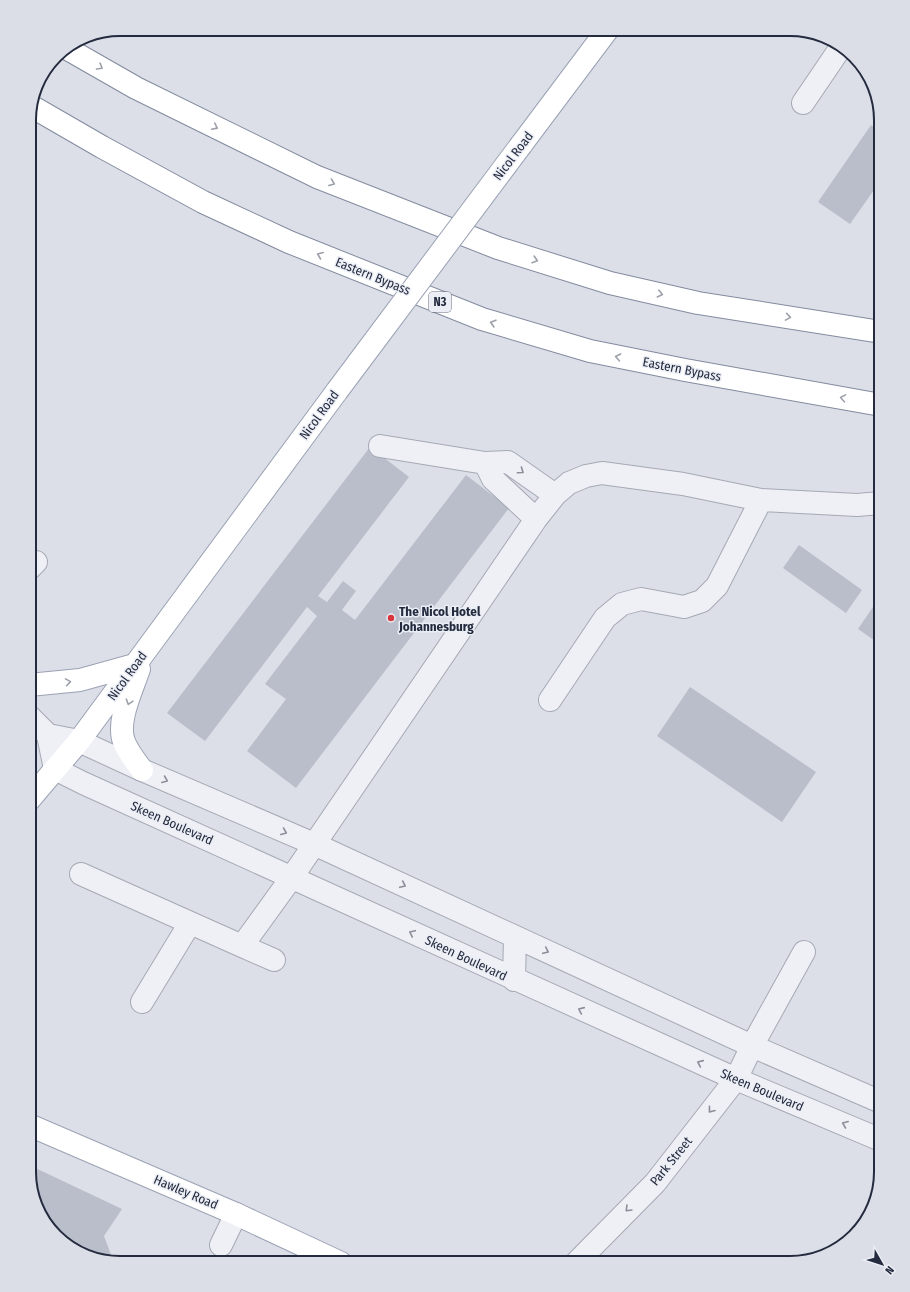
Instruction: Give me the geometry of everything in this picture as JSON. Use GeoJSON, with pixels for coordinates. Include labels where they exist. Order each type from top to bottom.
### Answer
{"type":"FeatureCollection","features":[{"type":"Feature","properties":{"kind":"main road","name":"Nicol Road"},"geometry":{"type":"LineString","coordinates":[[36,792],[79,741],[337,391],[603,36]]}},
{"type":"Feature","properties":{"kind":"main road"},"geometry":{"type":"LineString","coordinates":[[72,51],[136,88],[317,177],[498,248],[610,283],[691,301],[874,331]]}},
{"type":"Feature","properties":{"kind":"main road","name":"Eastern Bypass"},"geometry":{"type":"LineString","coordinates":[[37,109],[102,147],[232,216],[289,242],[482,319],[590,351],[685,370],[874,404]]}},
{"type":"Feature","properties":{"kind":"main road"},"geometry":{"type":"LineString","coordinates":[[36,685],[55,684],[80,680],[140,658]]}},
{"type":"Feature","properties":{"kind":"main road"},"geometry":{"type":"LineString","coordinates":[[140,658],[123,717],[121,731],[125,744],[142,770]]}},
{"type":"Feature","properties":{"kind":"main road","name":"Hawley Road"},"geometry":{"type":"LineString","coordinates":[[36,1128],[236,1214],[326,1256]]}},
{"type":"Feature","properties":{"kind":"street"},"geometry":{"type":"LineString","coordinates":[[803,103],[838,51]]}},
{"type":"Feature","properties":{"kind":"street"},"geometry":{"type":"LineString","coordinates":[[380,446],[485,463],[508,462],[555,495]]}},
{"type":"Feature","properties":{"kind":"street"},"geometry":{"type":"LineString","coordinates":[[485,463],[493,479],[536,519]]}},
{"type":"Feature","properties":{"kind":"street"},"geometry":{"type":"LineString","coordinates":[[242,946],[292,877],[536,519],[555,495],[569,483],[586,476],[602,473],[683,484],[761,500],[857,505],[874,504]]}},
{"type":"Feature","properties":{"kind":"street"},"geometry":{"type":"LineString","coordinates":[[550,700],[605,618],[622,604],[641,599],[684,607],[702,601],[717,586],[761,500]]}},
{"type":"Feature","properties":{"kind":"street"},"geometry":{"type":"LineString","coordinates":[[36,723],[48,735],[55,769]]}},
{"type":"Feature","properties":{"kind":"street"},"geometry":{"type":"LineString","coordinates":[[48,735],[79,741],[142,770],[314,844],[752,1046],[874,1099]]}},
{"type":"Feature","properties":{"kind":"street","name":"Skeen Boulevard"},"geometry":{"type":"LineString","coordinates":[[55,769],[514,980],[736,1079],[874,1137]]}},
{"type":"Feature","properties":{"kind":"street"},"geometry":{"type":"LineString","coordinates":[[81,874],[274,960]]}},
{"type":"Feature","properties":{"kind":"street"},"geometry":{"type":"LineString","coordinates":[[142,1002],[190,923]]}},
{"type":"Feature","properties":{"kind":"street"},"geometry":{"type":"LineString","coordinates":[[514,980],[515,937]]}},
{"type":"Feature","properties":{"kind":"street","name":"Park Street"},"geometry":{"type":"LineString","coordinates":[[583,1256],[654,1183],[736,1079],[752,1046],[804,952]]}},
{"type":"Feature","properties":{"kind":"street"},"geometry":{"type":"LineString","coordinates":[[221,1246],[236,1214]]}},
{"type":"Feature","properties":{"kind":"building"},"geometry":{"type":"Polygon","coordinates":[[[871,125],[874,127],[874,190],[850,224],[818,202],[871,125]]]}},
{"type":"Feature","properties":{"kind":"building","name":"The Nicol Hotel Johannesburg"},"geometry":{"type":"Polygon","coordinates":[[[370,447],[409,477],[318,596],[327,602],[343,581],[356,591],[342,610],[355,620],[466,475],[509,508],[296,788],[247,751],[286,699],[265,684],[317,616],[307,607],[205,741],[167,713],[370,447]]]}},
{"type":"Feature","properties":{"kind":"building"},"geometry":{"type":"Polygon","coordinates":[[[799,545],[862,590],[846,613],[783,568],[799,545]]]}},
{"type":"Feature","properties":{"kind":"building"},"geometry":{"type":"Polygon","coordinates":[[[874,605],[874,640],[858,629],[874,605]]]}},
{"type":"Feature","properties":{"kind":"building"},"geometry":{"type":"Polygon","coordinates":[[[690,687],[816,772],[782,822],[657,736],[690,687]]]}},
{"type":"Feature","properties":{"kind":"building"},"geometry":{"type":"Polygon","coordinates":[[[36,1168],[122,1209],[104,1236],[111,1255],[93,1252],[69,1239],[53,1223],[42,1204],[37,1183],[36,1168]]]}},
{"type":"Feature","properties":{"kind":"place","name":"The Nicol Hotel Johannesburg"},"geometry":{"type":"Point","coordinates":[391,618]}}]}
